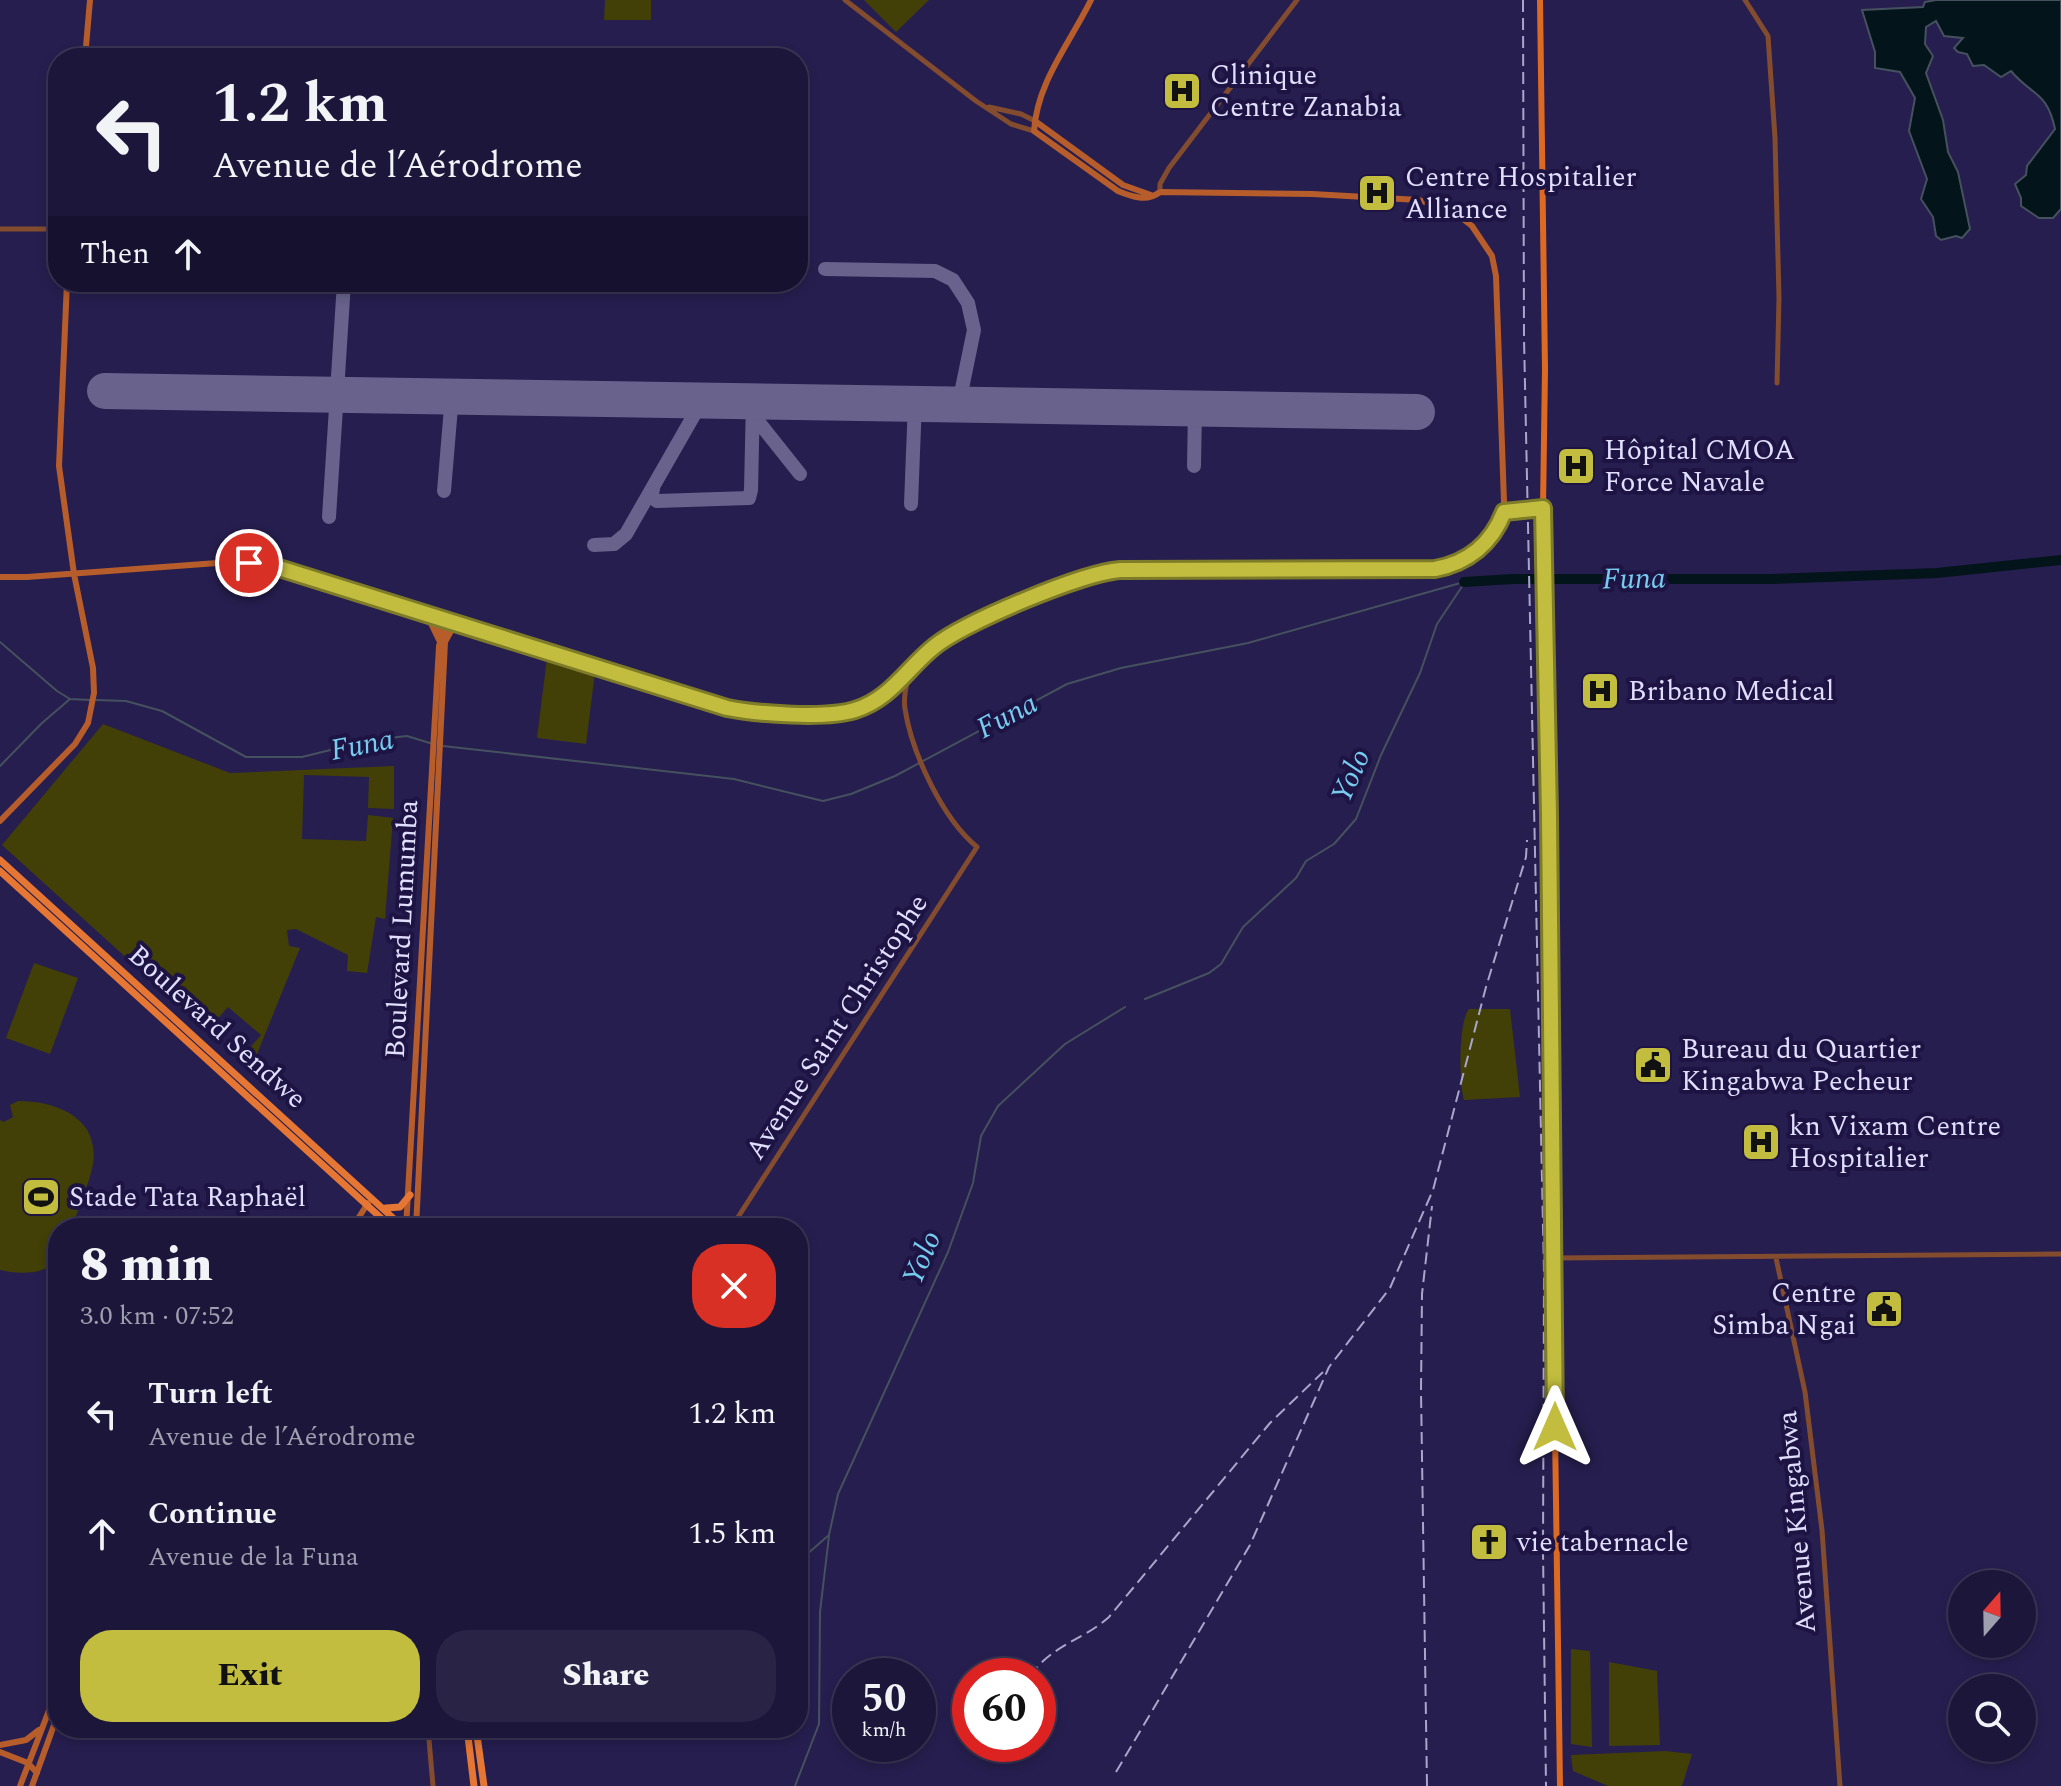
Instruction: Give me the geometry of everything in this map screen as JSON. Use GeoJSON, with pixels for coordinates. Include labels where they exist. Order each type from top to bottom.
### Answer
{"type":"FeatureCollection","features":[{"type":"Feature","properties":{"kind":"highway","name":"Boulevard Sendwe"},"geometry":{"type":"LineString","coordinates":[[0,860],[395,1218]]}},
{"type":"Feature","properties":{"kind":"highway","name":"Boulevard Sendwe"},"geometry":{"type":"LineString","coordinates":[[0,871],[382,1218]]}},
{"type":"Feature","properties":{"kind":"highway"},"geometry":{"type":"LineString","coordinates":[[385,1208],[400,1207],[410,1195]]}},
{"type":"Feature","properties":{"kind":"highway"},"geometry":{"type":"LineString","coordinates":[[468,1738],[474,1786]]}},
{"type":"Feature","properties":{"kind":"highway"},"geometry":{"type":"LineString","coordinates":[[477,1738],[484,1786]]}},
{"type":"Feature","properties":{"kind":"main road"},"geometry":{"type":"LineString","coordinates":[[86,48],[90,0]]}},
{"type":"Feature","properties":{"kind":"main road"},"geometry":{"type":"LineString","coordinates":[[0,577],[231,562],[266,565],[746,712],[837,714],[881,699],[936,645],[962,628],[1096,574],[1120,570],[1435,569],[1449,566],[1477,551],[1494,533],[1504,512],[1498,296],[1492,256],[1472,226],[1454,212],[1419,200],[1312,194],[1157,194],[1134,197],[1118,191],[1034,131],[1039,100],[1091,0]]}},
{"type":"Feature","properties":{"kind":"main road"},"geometry":{"type":"LineString","coordinates":[[1540,0],[1545,369],[1543,508],[1560,1786]]}},
{"type":"Feature","properties":{"kind":"main road"},"geometry":{"type":"LineString","coordinates":[[1035,121],[1123,185],[1157,194]]}},
{"type":"Feature","properties":{"kind":"main road"},"geometry":{"type":"LineString","coordinates":[[0,821],[75,744],[88,723],[94,693],[93,668],[74,574],[59,466],[67,292]]}},
{"type":"Feature","properties":{"kind":"main road"},"geometry":{"type":"LineString","coordinates":[[1504,512],[1543,508]]}},
{"type":"Feature","properties":{"kind":"main road"},"geometry":{"type":"LineString","coordinates":[[427,615],[442,641],[461,625]]}},
{"type":"Feature","properties":{"kind":"main road"},"geometry":{"type":"LineString","coordinates":[[436,618],[443,633]]}},
{"type":"Feature","properties":{"kind":"main road","name":"Boulevard Lumumba"},"geometry":{"type":"LineString","coordinates":[[407,1218],[442,641],[443,633],[452,623]]}},
{"type":"Feature","properties":{"kind":"main road","name":"Boulevard Lumumba"},"geometry":{"type":"LineString","coordinates":[[416,1218],[436,754]]}},
{"type":"Feature","properties":{"kind":"main road"},"geometry":{"type":"LineString","coordinates":[[360,1216],[372,1196]]}},
{"type":"Feature","properties":{"kind":"main road"},"geometry":{"type":"LineString","coordinates":[[20,1786],[48,1713]]}},
{"type":"Feature","properties":{"kind":"main road"},"geometry":{"type":"LineString","coordinates":[[0,1745],[26,1740],[42,1728]]}},
{"type":"Feature","properties":{"kind":"main road"},"geometry":{"type":"LineString","coordinates":[[32,1786],[49,1738]]}},
{"type":"Feature","properties":{"kind":"main road"},"geometry":{"type":"LineString","coordinates":[[0,1752],[28,1763],[37,1773]]}},
{"type":"Feature","properties":{"kind":"street"},"geometry":{"type":"LineString","coordinates":[[845,0],[984,107],[1010,123],[1034,131]]}},
{"type":"Feature","properties":{"kind":"street"},"geometry":{"type":"LineString","coordinates":[[1157,194],[1169,168],[1297,0]]}},
{"type":"Feature","properties":{"kind":"street"},"geometry":{"type":"LineString","coordinates":[[1745,0],[1768,36],[1775,138],[1779,298],[1777,383]]}},
{"type":"Feature","properties":{"kind":"street"},"geometry":{"type":"LineString","coordinates":[[984,107],[1021,114],[1035,121]]}},
{"type":"Feature","properties":{"kind":"street"},"geometry":{"type":"LineString","coordinates":[[0,229],[48,229]]}},
{"type":"Feature","properties":{"kind":"street","name":"Avenue Saint Christophe"},"geometry":{"type":"LineString","coordinates":[[737,1218],[977,847],[960,828],[923,768],[905,709],[904,698],[910,671]]}},
{"type":"Feature","properties":{"kind":"street"},"geometry":{"type":"LineString","coordinates":[[1553,1258],[2061,1254]]}},
{"type":"Feature","properties":{"kind":"street","name":"Avenue Kingabwa"},"geometry":{"type":"LineString","coordinates":[[1776,1258],[1805,1392],[1822,1530],[1840,1786]]}},
{"type":"Feature","properties":{"kind":"street"},"geometry":{"type":"LineString","coordinates":[[429,1738],[433,1786]]}},
{"type":"Feature","properties":{"kind":"shaded area"},"geometry":{"type":"Polygon","coordinates":[[[605,0],[651,0],[651,20],[604,20],[605,0]]]}},
{"type":"Feature","properties":{"kind":"shaded area"},"geometry":{"type":"Polygon","coordinates":[[[864,0],[929,0],[896,32],[864,0]]]}},
{"type":"Feature","properties":{"kind":"shaded area"},"geometry":{"type":"Polygon","coordinates":[[[2061,0],[2061,209],[2053,218],[2039,218],[2021,206],[2015,184],[2026,175],[2027,166],[2055,129],[2048,107],[2011,71],[2001,77],[1984,65],[1973,66],[1967,54],[1954,48],[1963,38],[1944,36],[1936,21],[1926,27],[1925,44],[1933,56],[1926,73],[1943,120],[1948,152],[1958,172],[1970,229],[1962,238],[1956,236],[1941,240],[1936,236],[1933,217],[1921,199],[1927,179],[1909,131],[1915,98],[1900,72],[1875,68],[1875,52],[1862,10],[1923,7],[1925,2],[2061,0]]]}},
{"type":"Feature","properties":{"kind":"shaded area"},"geometry":{"type":"Polygon","coordinates":[[[547,658],[574,669],[595,672],[586,744],[537,738],[547,658]]]}},
{"type":"Feature","properties":{"kind":"shaded area"},"geometry":{"type":"Polygon","coordinates":[[[103,724],[230,773],[394,766],[394,809],[368,808],[369,777],[304,775],[302,839],[366,841],[368,815],[393,818],[385,919],[376,917],[367,973],[347,971],[348,955],[296,929],[287,930],[289,946],[300,948],[253,1064],[242,1057],[261,1035],[228,1007],[207,1031],[2,845],[103,724]]]}},
{"type":"Feature","properties":{"kind":"shaded area"},"geometry":{"type":"Polygon","coordinates":[[[34,963],[78,978],[50,1054],[6,1038],[34,963]]]}},
{"type":"Feature","properties":{"kind":"shaded area"},"geometry":{"type":"Polygon","coordinates":[[[1469,1009],[1510,1009],[1520,1097],[1464,1100],[1460,1053],[1465,1016],[1469,1009]]]}},
{"type":"Feature","properties":{"kind":"shaded area","name":"Stade Tata Raphaël"},"geometry":{"type":"Polygon","coordinates":[[[18,1101],[33,1102],[62,1109],[84,1126],[91,1137],[94,1152],[92,1169],[75,1218],[48,1218],[48,1267],[24,1273],[0,1270],[0,1120],[4,1122],[13,1117],[10,1105],[18,1101]]]}},
{"type":"Feature","properties":{"kind":"shaded area"},"geometry":{"type":"Polygon","coordinates":[[[1571,1649],[1590,1651],[1592,1747],[1571,1744],[1571,1649]]]}},
{"type":"Feature","properties":{"kind":"shaded area"},"geometry":{"type":"Polygon","coordinates":[[[1609,1662],[1657,1671],[1660,1745],[1609,1746],[1609,1662]]]}},
{"type":"Feature","properties":{"kind":"shaded area"},"geometry":{"type":"Polygon","coordinates":[[[1665,1751],[1692,1754],[1682,1786],[1608,1786],[1573,1771],[1571,1755],[1665,1751]]]}},
{"type":"Feature","properties":{"kind":"waterway","name":"Funa"},"geometry":{"type":"LineString","coordinates":[[1464,582],[1513,579],[1771,579],[1937,573],[2061,560]]}},
{"type":"Feature","properties":{"kind":"waterway","name":"Funa"},"geometry":{"type":"LineString","coordinates":[[443,746],[734,779],[823,801],[851,794],[895,776],[1067,684],[1121,668],[1248,643],[1464,582]]}},
{"type":"Feature","properties":{"kind":"waterway","name":"Yolo"},"geometry":{"type":"LineString","coordinates":[[1145,999],[1209,973],[1221,964],[1243,927],[1296,878],[1306,861],[1334,844],[1356,819],[1381,755],[1420,673],[1437,624],[1463,585]]}},
{"type":"Feature","properties":{"kind":"waterway"},"geometry":{"type":"LineString","coordinates":[[0,642],[70,699]]}},
{"type":"Feature","properties":{"kind":"waterway","name":"Funa"},"geometry":{"type":"LineString","coordinates":[[0,766],[70,699],[90,700]]}},
{"type":"Feature","properties":{"kind":"waterway","name":"Funa"},"geometry":{"type":"LineString","coordinates":[[96,700],[126,701],[162,711],[246,757],[302,757],[371,740],[407,736],[433,744]]}},
{"type":"Feature","properties":{"kind":"waterway","name":"Yolo"},"geometry":{"type":"LineString","coordinates":[[808,1553],[829,1535],[838,1494],[948,1252],[973,1183],[981,1136],[998,1106],[1065,1044],[1125,1007]]}},
{"type":"Feature","properties":{"kind":"waterway"},"geometry":{"type":"LineString","coordinates":[[795,1786],[819,1724],[820,1612],[829,1536]]}},
{"type":"Feature","properties":{"kind":"taxiway"},"geometry":{"type":"LineString","coordinates":[[825,269],[935,271],[953,280],[968,303],[974,330],[959,403]]}},
{"type":"Feature","properties":{"kind":"taxiway"},"geometry":{"type":"LineString","coordinates":[[329,517],[343,292]]}},
{"type":"Feature","properties":{"kind":"taxiway"},"geometry":{"type":"LineString","coordinates":[[444,491],[452,395]]}},
{"type":"Feature","properties":{"kind":"taxiway"},"geometry":{"type":"LineString","coordinates":[[594,545],[614,544],[626,534],[694,415],[696,399]]}},
{"type":"Feature","properties":{"kind":"taxiway"},"geometry":{"type":"LineString","coordinates":[[653,489],[651,496],[657,501],[749,498],[753,400]]}},
{"type":"Feature","properties":{"kind":"taxiway"},"geometry":{"type":"LineString","coordinates":[[911,504],[915,402]]}},
{"type":"Feature","properties":{"kind":"taxiway"},"geometry":{"type":"LineString","coordinates":[[1194,466],[1195,408]]}},
{"type":"Feature","properties":{"kind":"taxiway"},"geometry":{"type":"LineString","coordinates":[[753,415],[800,474]]}},
{"type":"Feature","properties":{"kind":"runway"},"geometry":{"type":"LineString","coordinates":[[105,391],[1417,412]]}},
{"type":"Feature","properties":{"kind":"railway"},"geometry":{"type":"LineString","coordinates":[[1523,0],[1524,338],[1544,1273],[1546,1786]]}},
{"type":"Feature","properties":{"kind":"railway"},"geometry":{"type":"LineString","coordinates":[[1116,1772],[1250,1545],[1329,1367],[1390,1288],[1433,1190],[1486,987],[1526,857],[1527,840]]}},
{"type":"Feature","properties":{"kind":"railway"},"geometry":{"type":"LineString","coordinates":[[1427,1786],[1421,1391],[1422,1294],[1432,1206]]}},
{"type":"Feature","properties":{"kind":"railway"},"geometry":{"type":"LineString","coordinates":[[1047,1658],[1109,1617],[1270,1423],[1323,1372]]}},
{"type":"Feature","properties":{"kind":"place","name":"Clinique Centre Zanabia"},"geometry":{"type":"Point","coordinates":[1182,91]}},
{"type":"Feature","properties":{"kind":"place","name":"Centre Hospitalier Alliance"},"geometry":{"type":"Point","coordinates":[1377,193]}},
{"type":"Feature","properties":{"kind":"place","name":"Hôpital CMOA Force Navale"},"geometry":{"type":"Point","coordinates":[1576,466]}},
{"type":"Feature","properties":{"kind":"place","name":"Bribano Medical"},"geometry":{"type":"Point","coordinates":[1600,691]}},
{"type":"Feature","properties":{"kind":"place","name":"Bureau du Quartier Kingabwa Pecheur"},"geometry":{"type":"Point","coordinates":[1653,1065]}},
{"type":"Feature","properties":{"kind":"place","name":"kn Vixam Centre Hospitalier"},"geometry":{"type":"Point","coordinates":[1761,1142]}},
{"type":"Feature","properties":{"kind":"place","name":"Stade Tata Raphaël"},"geometry":{"type":"Point","coordinates":[41,1197]}},
{"type":"Feature","properties":{"kind":"place","name":"Centre Simba Ngai"},"geometry":{"type":"Point","coordinates":[1884,1309]}},
{"type":"Feature","properties":{"kind":"place","name":"vie tabernacle"},"geometry":{"type":"Point","coordinates":[1489,1542]}},
{"type":"Feature","properties":{"kind":"route"},"geometry":{"type":"LineString","coordinates":[[249,563],[279,568],[727,708],[764,713],[837,714],[881,699],[922,657],[949,635],[1096,574],[1120,570],[1435,569],[1449,566],[1477,551],[1494,533],[1504,512],[1543,508],[1555,1427]]}}]}
